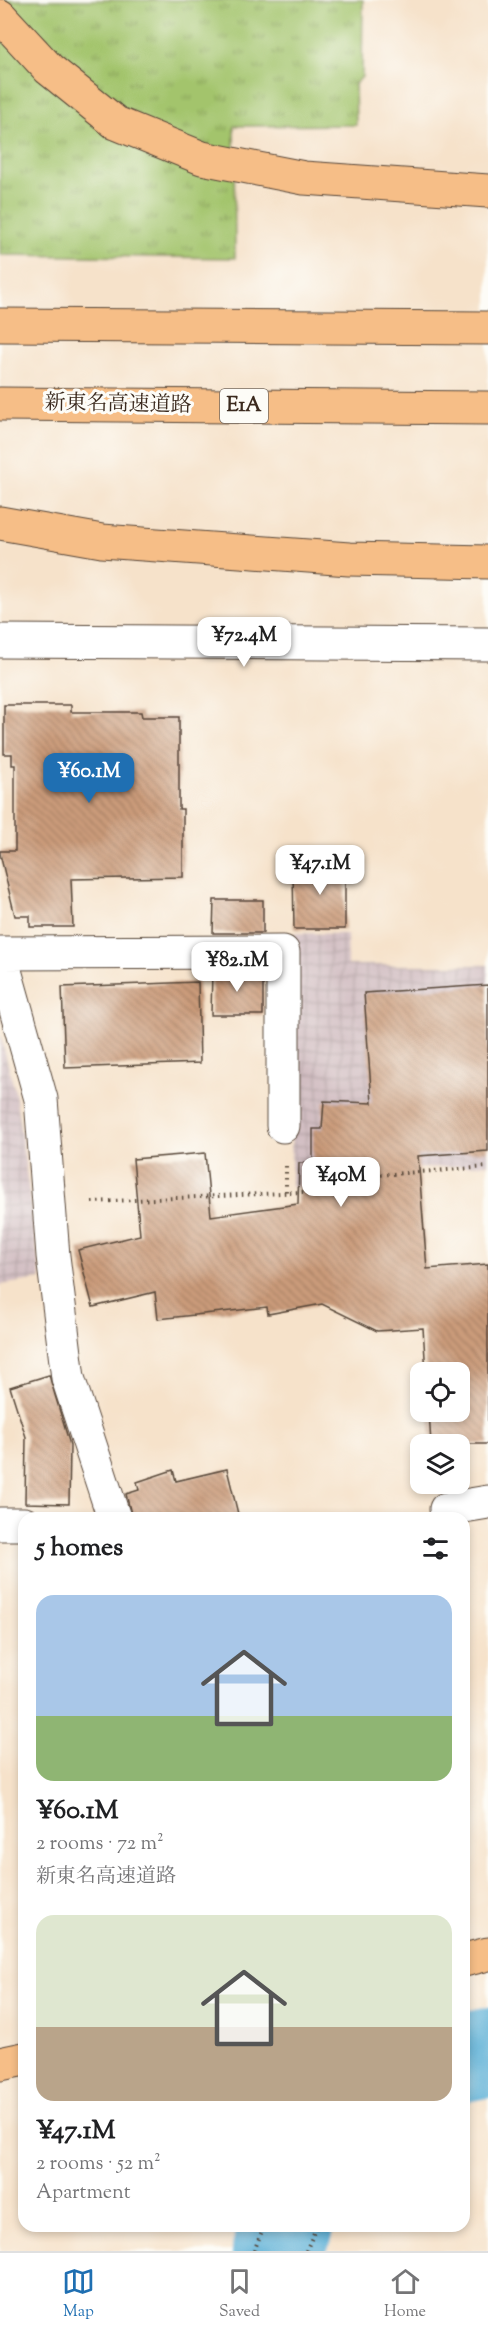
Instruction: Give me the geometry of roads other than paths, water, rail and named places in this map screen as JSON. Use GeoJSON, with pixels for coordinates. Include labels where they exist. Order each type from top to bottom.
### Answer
{"type":"FeatureCollection","features":[{"type":"Feature","properties":{"kind":"main road"},"geometry":{"type":"LineString","coordinates":[[0,16],[49,69],[116,123],[202,158],[304,178],[488,191]]}},
{"type":"Feature","properties":{"kind":"main road"},"geometry":{"type":"LineString","coordinates":[[0,325],[488,328]]}},
{"type":"Feature","properties":{"kind":"main road","name":"新東名高速道路"},"geometry":{"type":"LineString","coordinates":[[0,404],[488,408]]}},
{"type":"Feature","properties":{"kind":"main road"},"geometry":{"type":"LineString","coordinates":[[0,523],[102,542],[349,559],[488,562]]}},
{"type":"Feature","properties":{"kind":"main road"},"geometry":{"type":"LineString","coordinates":[[470,1958],[488,1954]]}},
{"type":"Feature","properties":{"kind":"main road"},"geometry":{"type":"LineString","coordinates":[[0,2064],[18,2060]]}},
{"type":"Feature","properties":{"kind":"street"},"geometry":{"type":"LineString","coordinates":[[0,641],[488,644]]}},
{"type":"Feature","properties":{"kind":"street"},"geometry":{"type":"LineString","coordinates":[[112,1512],[68,1378],[49,1204],[41,1099],[0,953],[283,952],[283,1126]]}},
{"type":"Feature","properties":{"kind":"street"},"geometry":{"type":"LineString","coordinates":[[446,1509],[488,1502]]}},
{"type":"Feature","properties":{"kind":"street"},"geometry":{"type":"LineString","coordinates":[[0,1524],[18,1524]]}},
{"type":"Feature","properties":{"kind":"waterway"},"geometry":{"type":"LineString","coordinates":[[470,2056],[488,2052]]}},
{"type":"Feature","properties":{"kind":"waterway"},"geometry":{"type":"LineString","coordinates":[[277,2251],[286,2232]]}}]}
